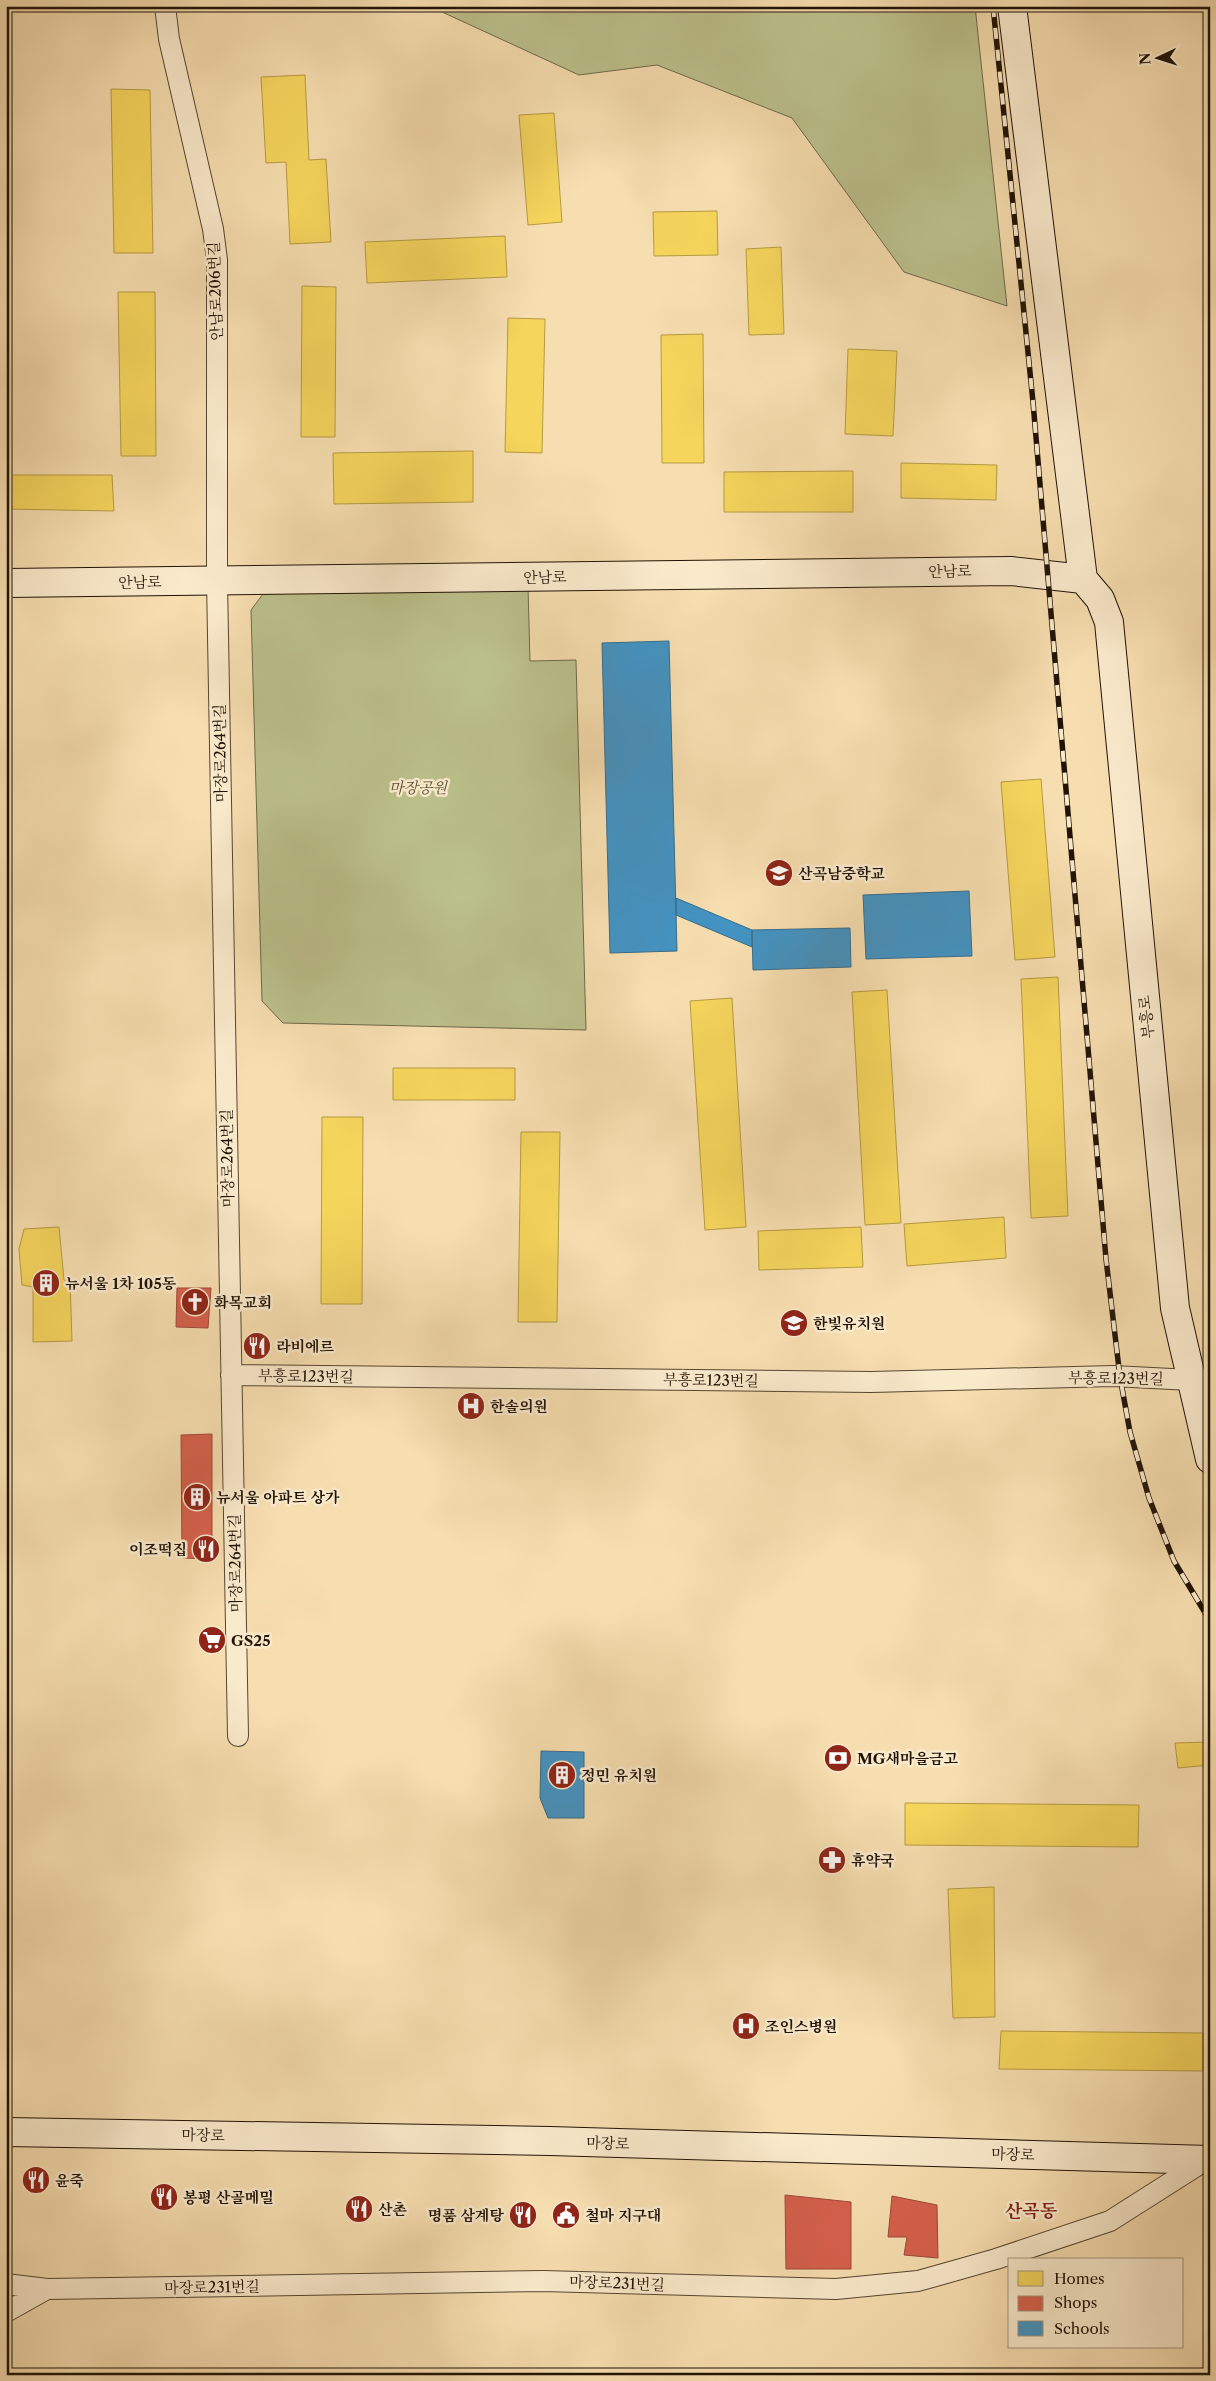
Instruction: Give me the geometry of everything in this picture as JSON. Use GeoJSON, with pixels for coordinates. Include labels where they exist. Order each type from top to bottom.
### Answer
{"type":"FeatureCollection","features":[{"type":"Feature","properties":{"kind":"main road"},"geometry":{"type":"LineString","coordinates":[[1012,6],[1083,579]]}},
{"type":"Feature","properties":{"kind":"main road","name":"안남로"},"geometry":{"type":"LineString","coordinates":[[6,583],[1011,571],[1083,579]]}},
{"type":"Feature","properties":{"kind":"main road","name":"부흥로"},"geometry":{"type":"LineString","coordinates":[[1083,579],[1100,599],[1109,622],[1174,1300],[1200,1380],[1210,1459]]}},
{"type":"Feature","properties":{"kind":"main road","name":"마장로"},"geometry":{"type":"LineString","coordinates":[[6,2132],[540,2141],[1208,2160]]}},
{"type":"Feature","properties":{"kind":"street","name":"안남로206번길"},"geometry":{"type":"LineString","coordinates":[[165,6],[169,39],[212,228],[217,260],[217,581]]}},
{"type":"Feature","properties":{"kind":"street","name":"마장로264번길"},"geometry":{"type":"LineString","coordinates":[[217,581],[238,1736]]}},
{"type":"Feature","properties":{"kind":"street","name":"부흥로123번길"},"geometry":{"type":"LineString","coordinates":[[231,1375],[871,1382],[1113,1376],[1200,1380]]}},
{"type":"Feature","properties":{"kind":"street","name":"마장로231번길"},"geometry":{"type":"LineString","coordinates":[[6,2312],[46,2290],[543,2281],[836,2289],[918,2281],[996,2259],[1110,2221],[1208,2160]]}},
{"type":"Feature","properties":{"kind":"street"},"geometry":{"type":"LineString","coordinates":[[6,2284],[46,2290]]}},
{"type":"Feature","properties":{"kind":"green space"},"geometry":{"type":"Polygon","coordinates":[[[429,6],[975,6],[1007,306],[904,272],[792,118],[657,65],[579,75],[429,6]]]}},
{"type":"Feature","properties":{"kind":"green space","name":"마장공원"},"geometry":{"type":"Polygon","coordinates":[[[528,587],[530,661],[576,660],[586,1030],[283,1023],[262,1001],[251,610],[263,594],[528,587]]]}},
{"type":"Feature","properties":{"kind":"building: Homes"},"geometry":{"type":"Polygon","coordinates":[[[305,75],[309,160],[326,159],[331,242],[290,244],[286,162],[266,163],[261,77],[305,75]]]}},
{"type":"Feature","properties":{"kind":"building: Homes"},"geometry":{"type":"Polygon","coordinates":[[[111,89],[150,90],[153,253],[114,253],[111,89]]]}},
{"type":"Feature","properties":{"kind":"building: Homes"},"geometry":{"type":"Polygon","coordinates":[[[554,113],[562,222],[528,225],[519,115],[554,113]]]}},
{"type":"Feature","properties":{"kind":"building: Homes"},"geometry":{"type":"Polygon","coordinates":[[[717,211],[718,255],[654,256],[653,212],[717,211]]]}},
{"type":"Feature","properties":{"kind":"building: Homes"},"geometry":{"type":"Polygon","coordinates":[[[505,236],[507,277],[367,283],[365,242],[505,236]]]}},
{"type":"Feature","properties":{"kind":"building: Homes"},"geometry":{"type":"Polygon","coordinates":[[[781,247],[784,334],[749,335],[746,249],[781,247]]]}},
{"type":"Feature","properties":{"kind":"building: Homes"},"geometry":{"type":"Polygon","coordinates":[[[302,286],[336,287],[335,437],[301,437],[302,286]]]}},
{"type":"Feature","properties":{"kind":"building: Homes"},"geometry":{"type":"Polygon","coordinates":[[[118,292],[155,292],[156,456],[121,456],[118,292]]]}},
{"type":"Feature","properties":{"kind":"building: Homes"},"geometry":{"type":"Polygon","coordinates":[[[508,318],[545,319],[542,453],[505,452],[508,318]]]}},
{"type":"Feature","properties":{"kind":"building: Homes"},"geometry":{"type":"Polygon","coordinates":[[[703,334],[704,463],[662,463],[661,335],[703,334]]]}},
{"type":"Feature","properties":{"kind":"building: Homes"},"geometry":{"type":"Polygon","coordinates":[[[848,349],[897,351],[893,436],[845,434],[848,349]]]}},
{"type":"Feature","properties":{"kind":"building: Homes"},"geometry":{"type":"Polygon","coordinates":[[[473,451],[473,502],[334,504],[333,453],[473,451]]]}},
{"type":"Feature","properties":{"kind":"building: Homes"},"geometry":{"type":"Polygon","coordinates":[[[901,463],[997,465],[996,500],[901,498],[901,463]]]}},
{"type":"Feature","properties":{"kind":"building: Homes"},"geometry":{"type":"Polygon","coordinates":[[[853,471],[853,512],[724,512],[724,472],[853,471]]]}},
{"type":"Feature","properties":{"kind":"building: Homes"},"geometry":{"type":"Polygon","coordinates":[[[6,475],[112,475],[114,511],[6,509],[6,475]]]}},
{"type":"Feature","properties":{"kind":"building: Homes"},"geometry":{"type":"Polygon","coordinates":[[[1041,779],[1055,957],[1015,960],[1001,782],[1041,779]]]}},
{"type":"Feature","properties":{"kind":"building: Homes"},"geometry":{"type":"Polygon","coordinates":[[[1058,977],[1068,1216],[1031,1218],[1021,979],[1058,977]]]}},
{"type":"Feature","properties":{"kind":"building: Homes"},"geometry":{"type":"Polygon","coordinates":[[[887,990],[901,1223],[865,1225],[852,992],[887,990]]]}},
{"type":"Feature","properties":{"kind":"building: Homes"},"geometry":{"type":"Polygon","coordinates":[[[732,998],[746,1227],[705,1230],[690,1001],[732,998]]]}},
{"type":"Feature","properties":{"kind":"building: Homes"},"geometry":{"type":"Polygon","coordinates":[[[393,1068],[515,1068],[515,1100],[393,1100],[393,1068]]]}},
{"type":"Feature","properties":{"kind":"building: Homes"},"geometry":{"type":"Polygon","coordinates":[[[322,1117],[363,1117],[362,1304],[321,1304],[322,1117]]]}},
{"type":"Feature","properties":{"kind":"building: Homes"},"geometry":{"type":"Polygon","coordinates":[[[521,1132],[560,1132],[557,1322],[518,1322],[521,1132]]]}},
{"type":"Feature","properties":{"kind":"building: Homes"},"geometry":{"type":"Polygon","coordinates":[[[1004,1217],[1006,1258],[907,1266],[904,1224],[1004,1217]]]}},
{"type":"Feature","properties":{"kind":"building: Homes","name":"뉴서울 1차 105동"},"geometry":{"type":"Polygon","coordinates":[[[59,1227],[64,1280],[70,1281],[72,1341],[33,1342],[33,1287],[22,1285],[19,1249],[24,1229],[59,1227]]]}},
{"type":"Feature","properties":{"kind":"building: Homes"},"geometry":{"type":"Polygon","coordinates":[[[861,1227],[863,1267],[759,1270],[758,1231],[861,1227]]]}},
{"type":"Feature","properties":{"kind":"building: Homes"},"geometry":{"type":"Polygon","coordinates":[[[1210,1742],[1210,1765],[1178,1768],[1175,1743],[1210,1742]]]}},
{"type":"Feature","properties":{"kind":"building: Homes"},"geometry":{"type":"Polygon","coordinates":[[[905,1803],[1139,1805],[1138,1847],[905,1845],[905,1803]]]}},
{"type":"Feature","properties":{"kind":"building: Homes"},"geometry":{"type":"Polygon","coordinates":[[[1209,1833],[1210,1833],[1210,1985],[1209,1833]]]}},
{"type":"Feature","properties":{"kind":"building: Homes"},"geometry":{"type":"Polygon","coordinates":[[[994,1887],[995,2017],[953,2018],[948,1889],[994,1887]]]}},
{"type":"Feature","properties":{"kind":"building: Homes"},"geometry":{"type":"Polygon","coordinates":[[[1001,2031],[1203,2033],[1203,2071],[999,2069],[1001,2031]]]}},
{"type":"Feature","properties":{"kind":"building: Shops"},"geometry":{"type":"Polygon","coordinates":[[[177,1288],[211,1288],[208,1328],[176,1327],[177,1288]]]}},
{"type":"Feature","properties":{"kind":"building: Shops","name":"뉴서울 아파트 상가"},"geometry":{"type":"Polygon","coordinates":[[[212,1434],[212,1559],[182,1558],[181,1435],[212,1434]]]}},
{"type":"Feature","properties":{"kind":"building: Shops"},"geometry":{"type":"Polygon","coordinates":[[[785,2195],[851,2202],[851,2269],[786,2269],[785,2195]]]}},
{"type":"Feature","properties":{"kind":"building: Shops"},"geometry":{"type":"Polygon","coordinates":[[[892,2196],[937,2205],[938,2258],[904,2255],[907,2237],[888,2237],[892,2196]]]}},
{"type":"Feature","properties":{"kind":"building: Schools"},"geometry":{"type":"Polygon","coordinates":[[[669,641],[677,951],[610,953],[602,643],[669,641]]]}},
{"type":"Feature","properties":{"kind":"building: Schools"},"geometry":{"type":"Polygon","coordinates":[[[969,891],[972,956],[866,959],[863,895],[969,891]]]}},
{"type":"Feature","properties":{"kind":"building: Schools"},"geometry":{"type":"Polygon","coordinates":[[[676,898],[752,930],[752,947],[676,915],[676,898]]]}},
{"type":"Feature","properties":{"kind":"building: Schools"},"geometry":{"type":"Polygon","coordinates":[[[850,928],[851,967],[753,970],[752,930],[850,928]]]}},
{"type":"Feature","properties":{"kind":"building: Schools","name":"정민 유치원"},"geometry":{"type":"Polygon","coordinates":[[[541,1751],[584,1752],[584,1818],[548,1818],[540,1798],[541,1751]]]}},
{"type":"Feature","properties":{"kind":"railway"},"geometry":{"type":"LineString","coordinates":[[993,6],[1033,402],[1106,1259],[1120,1377],[1130,1432],[1149,1498],[1174,1561],[1210,1621]]}},
{"type":"Feature","properties":{"kind":"place","name":"산곡남중학교"},"geometry":{"type":"Point","coordinates":[779,873]}},
{"type":"Feature","properties":{"kind":"place","name":"뉴서울 1차 105동"},"geometry":{"type":"Point","coordinates":[46,1283]}},
{"type":"Feature","properties":{"kind":"place","name":"화목교회"},"geometry":{"type":"Point","coordinates":[195,1302]}},
{"type":"Feature","properties":{"kind":"place","name":"한빛유치원"},"geometry":{"type":"Point","coordinates":[794,1323]}},
{"type":"Feature","properties":{"kind":"place","name":"라비에르"},"geometry":{"type":"Point","coordinates":[257,1346]}},
{"type":"Feature","properties":{"kind":"place","name":"한솔의원"},"geometry":{"type":"Point","coordinates":[471,1406]}},
{"type":"Feature","properties":{"kind":"place","name":"뉴서울 아파트 상가"},"geometry":{"type":"Point","coordinates":[197,1497]}},
{"type":"Feature","properties":{"kind":"place","name":"이조떡집"},"geometry":{"type":"Point","coordinates":[206,1549]}},
{"type":"Feature","properties":{"kind":"place","name":"GS25"},"geometry":{"type":"Point","coordinates":[212,1640]}},
{"type":"Feature","properties":{"kind":"place","name":"MG새마을금고"},"geometry":{"type":"Point","coordinates":[838,1758]}},
{"type":"Feature","properties":{"kind":"place","name":"정민 유치원"},"geometry":{"type":"Point","coordinates":[562,1775]}},
{"type":"Feature","properties":{"kind":"place","name":"휴약국"},"geometry":{"type":"Point","coordinates":[832,1860]}},
{"type":"Feature","properties":{"kind":"place","name":"조인스병원"},"geometry":{"type":"Point","coordinates":[746,2026]}},
{"type":"Feature","properties":{"kind":"place","name":"윤죽"},"geometry":{"type":"Point","coordinates":[36,2180]}},
{"type":"Feature","properties":{"kind":"place","name":"봉평 산골메밀"},"geometry":{"type":"Point","coordinates":[164,2197]}},
{"type":"Feature","properties":{"kind":"place","name":"산촌"},"geometry":{"type":"Point","coordinates":[359,2209]}},
{"type":"Feature","properties":{"kind":"place","name":"명품 삼계탕"},"geometry":{"type":"Point","coordinates":[523,2215]}},
{"type":"Feature","properties":{"kind":"place","name":"철마 지구대"},"geometry":{"type":"Point","coordinates":[566,2215]}},
{"type":"Feature","properties":{"kind":"district","name":"산곡동"},"geometry":{"type":"Point","coordinates":[1031,2211]}}]}
